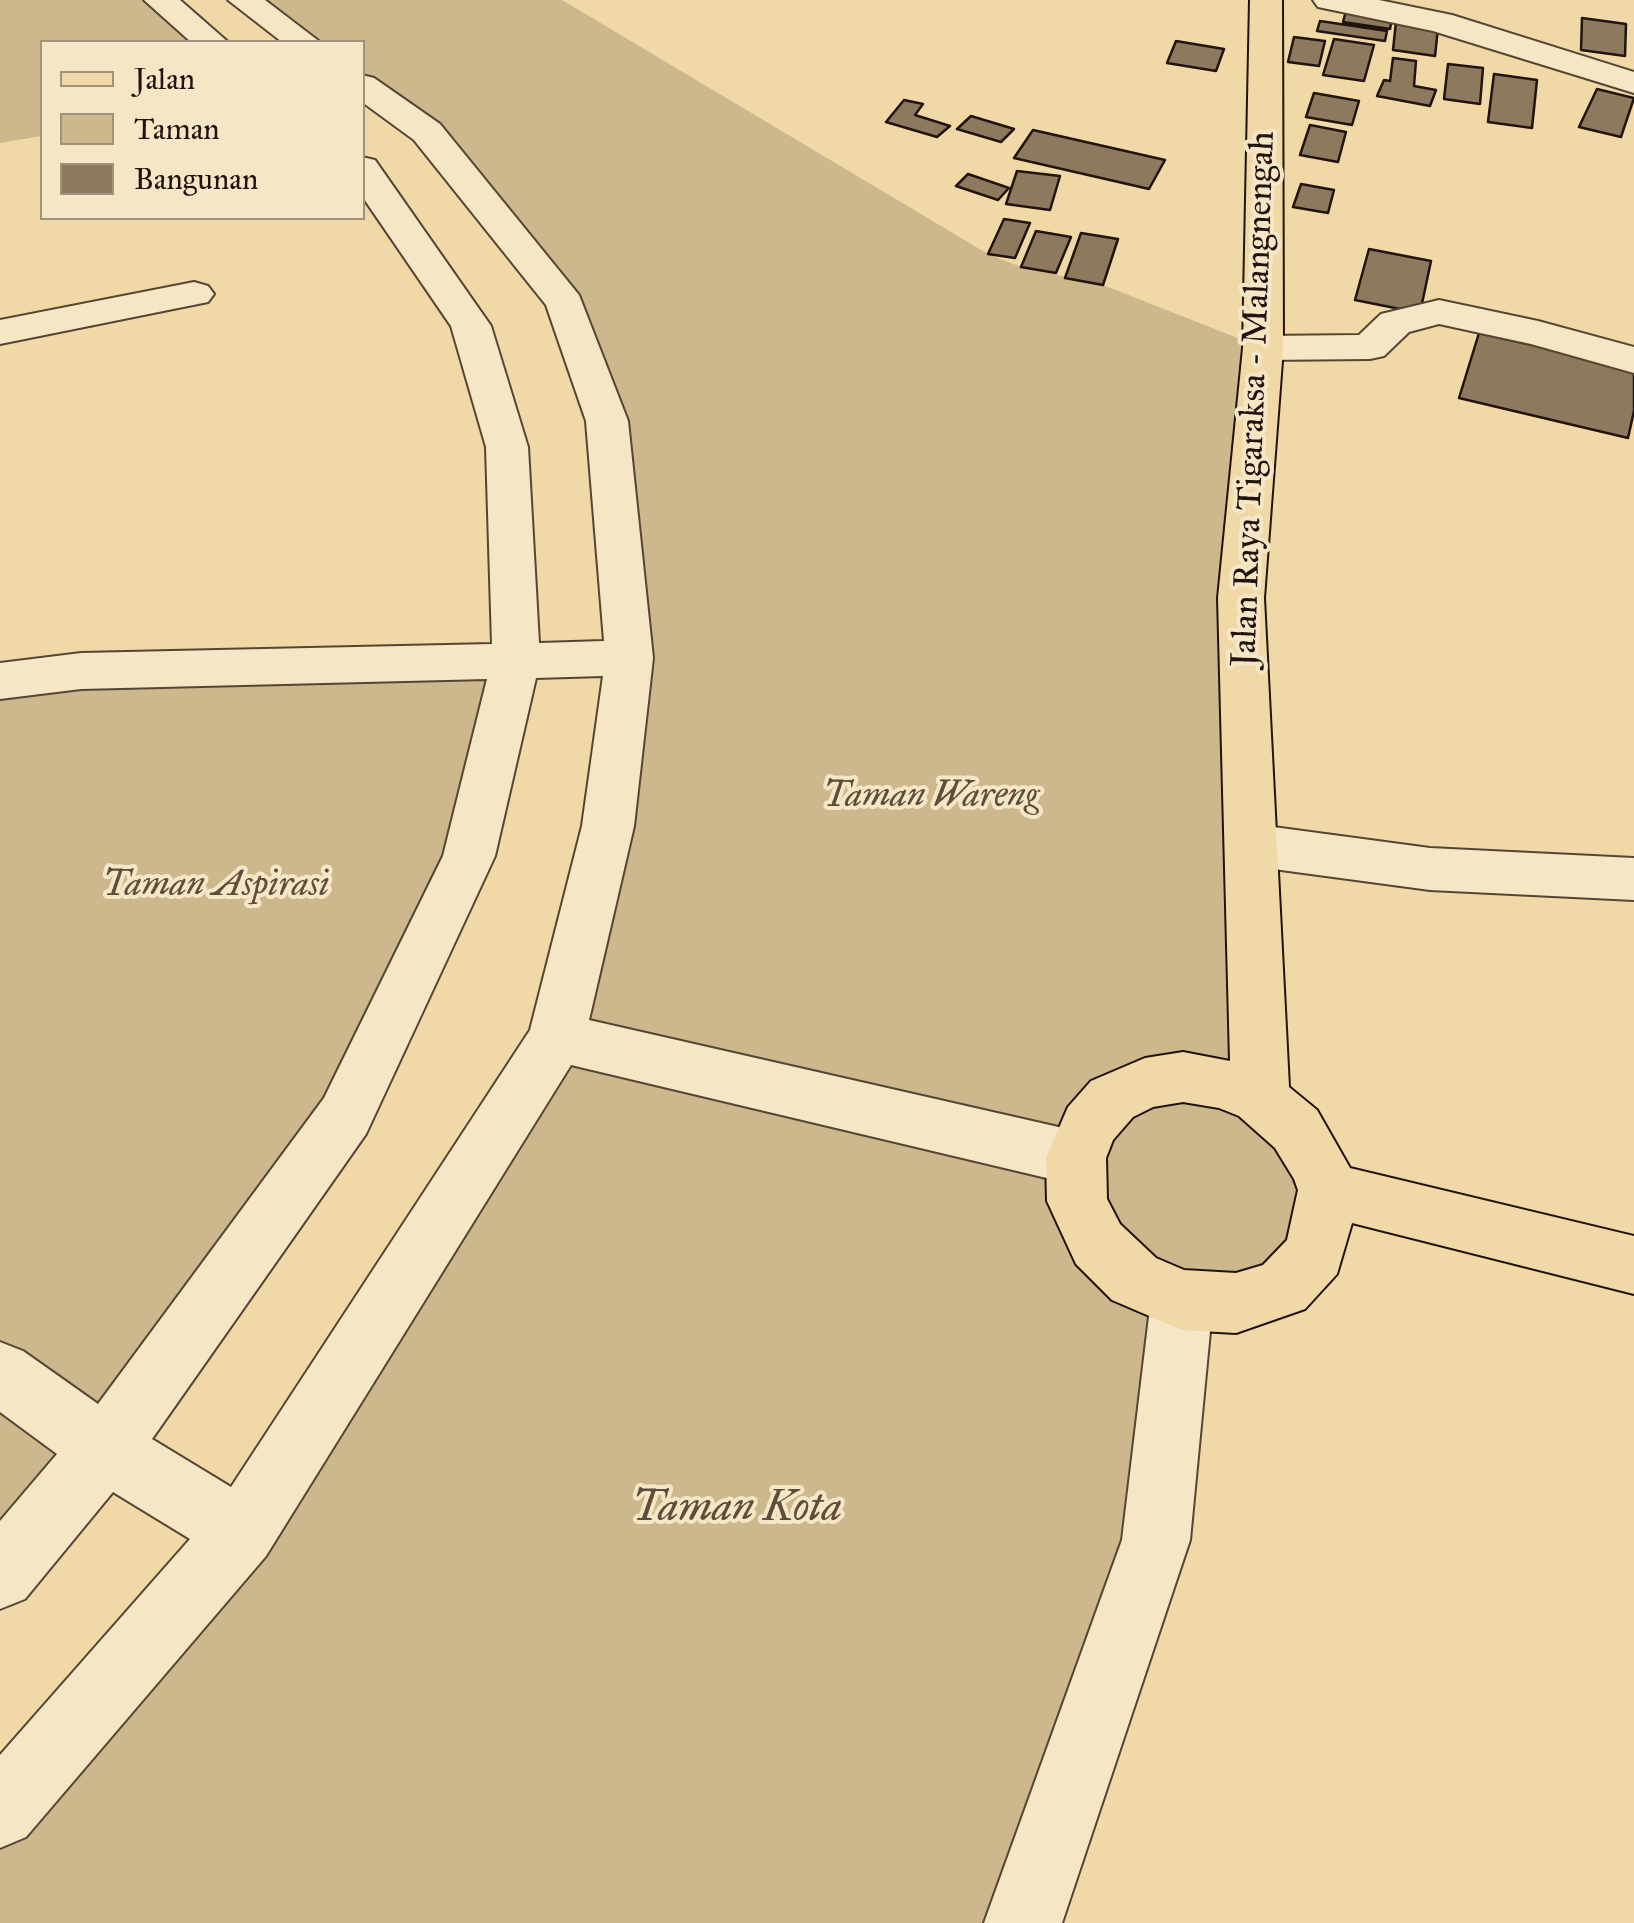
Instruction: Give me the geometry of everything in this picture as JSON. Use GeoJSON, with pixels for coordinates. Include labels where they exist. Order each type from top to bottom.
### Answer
{"type":"FeatureCollection","features":[{"type":"Feature","properties":{"kind":"main road","name":"Jalan Raya Tigaraksa - Malangnengah"},"geometry":{"type":"LineString","coordinates":[[1259,1],[1264,348],[1242,598],[1260,1098]]}},
{"type":"Feature","properties":{"kind":"main road"},"geometry":{"type":"LineString","coordinates":[[1183,1077],[1222,1082],[1260,1098],[1296,1129],[1320,1168],[1328,1190],[1315,1254],[1283,1288],[1236,1304],[1182,1300],[1134,1279],[1098,1244],[1076,1201],[1076,1158],[1089,1126],[1112,1099],[1145,1083],[1183,1077]]}},
{"type":"Feature","properties":{"kind":"main road"},"geometry":{"type":"LineString","coordinates":[[1328,1190],[1634,1264]]}},
{"type":"Feature","properties":{"kind":"street"},"geometry":{"type":"LineString","coordinates":[[160,0],[208,40]]}},
{"type":"Feature","properties":{"kind":"street"},"geometry":{"type":"LineString","coordinates":[[244,0],[300,40]]}},
{"type":"Feature","properties":{"kind":"street"},"geometry":{"type":"LineString","coordinates":[[1329,0],[1440,22],[1634,83]]}},
{"type":"Feature","properties":{"kind":"street"},"geometry":{"type":"LineString","coordinates":[[0,1811],[242,1532],[557,1037],[608,826],[629,658],[607,421],[565,304],[427,132],[365,87]]}},
{"type":"Feature","properties":{"kind":"street"},"geometry":{"type":"LineString","coordinates":[[0,1574],[105,1449],[346,1116],[469,856],[516,659],[507,447],[471,326],[365,172]]}},
{"type":"Feature","properties":{"kind":"street"},"geometry":{"type":"LineString","coordinates":[[0,332],[194,294]]}},
{"type":"Feature","properties":{"kind":"street"},"geometry":{"type":"LineString","coordinates":[[1264,348],[1370,347],[1395,323],[1439,312],[1634,360]]}},
{"type":"Feature","properties":{"kind":"street"},"geometry":{"type":"LineString","coordinates":[[0,653],[81,672]]}},
{"type":"Feature","properties":{"kind":"street"},"geometry":{"type":"LineString","coordinates":[[0,681],[81,672],[629,658]]}},
{"type":"Feature","properties":{"kind":"street"},"geometry":{"type":"LineString","coordinates":[[1251,845],[1430,868],[1538,877],[1634,879]]}},
{"type":"Feature","properties":{"kind":"street"},"geometry":{"type":"LineString","coordinates":[[557,1037],[1076,1158]]}},
{"type":"Feature","properties":{"kind":"street"},"geometry":{"type":"LineString","coordinates":[[1023,1923],[1156,1540],[1182,1300]]}},
{"type":"Feature","properties":{"kind":"street"},"geometry":{"type":"LineString","coordinates":[[0,1373],[105,1449],[242,1532]]}},
{"type":"Feature","properties":{"kind":"green space"},"geometry":{"type":"Polygon","coordinates":[[[0,0],[160,0],[209,40],[40,40],[40,136],[0,143],[0,0]]]}},
{"type":"Feature","properties":{"kind":"green space"},"geometry":{"type":"Polygon","coordinates":[[[244,0],[562,0],[988,254],[1021,267],[1103,285],[1263,348],[1260,1098],[1296,1129],[1315,1254],[1182,1301],[1156,1540],[1023,1923],[0,1923],[0,1811],[557,1037],[629,658],[565,303],[427,132],[365,86],[365,40],[300,40],[244,0]]]}},
{"type":"Feature","properties":{"kind":"green space","name":"Taman Aspirasi"},"geometry":{"type":"Polygon","coordinates":[[[516,659],[469,856],[345,1116],[0,1574],[0,681],[516,659]]]}},
{"type":"Feature","properties":{"kind":"building"},"geometry":{"type":"Polygon","coordinates":[[[1346,11],[1392,18],[1390,29],[1343,22],[1346,11]]]}},
{"type":"Feature","properties":{"kind":"building"},"geometry":{"type":"Polygon","coordinates":[[[1582,18],[1626,24],[1625,56],[1581,50],[1582,18]]]}},
{"type":"Feature","properties":{"kind":"building"},"geometry":{"type":"Polygon","coordinates":[[[1320,21],[1387,31],[1385,41],[1317,31],[1320,21]]]}},
{"type":"Feature","properties":{"kind":"building"},"geometry":{"type":"Polygon","coordinates":[[[1396,22],[1438,28],[1435,56],[1393,50],[1396,22]]]}},
{"type":"Feature","properties":{"kind":"building"},"geometry":{"type":"Polygon","coordinates":[[[1294,37],[1325,41],[1319,66],[1288,62],[1294,37]]]}},
{"type":"Feature","properties":{"kind":"building"},"geometry":{"type":"Polygon","coordinates":[[[1334,39],[1374,45],[1364,81],[1323,75],[1334,39]]]}},
{"type":"Feature","properties":{"kind":"building"},"geometry":{"type":"Polygon","coordinates":[[[1176,41],[1224,49],[1216,71],[1167,63],[1176,41]]]}},
{"type":"Feature","properties":{"kind":"building"},"geometry":{"type":"Polygon","coordinates":[[[1393,58],[1416,61],[1414,86],[1436,90],[1430,106],[1377,96],[1384,80],[1390,81],[1393,58]]]}},
{"type":"Feature","properties":{"kind":"building"},"geometry":{"type":"Polygon","coordinates":[[[1448,64],[1483,68],[1480,104],[1444,99],[1448,64]]]}},
{"type":"Feature","properties":{"kind":"building"},"geometry":{"type":"Polygon","coordinates":[[[1494,74],[1537,80],[1532,128],[1488,122],[1494,74]]]}},
{"type":"Feature","properties":{"kind":"building"},"geometry":{"type":"Polygon","coordinates":[[[1597,89],[1634,98],[1621,137],[1579,127],[1597,89]]]}},
{"type":"Feature","properties":{"kind":"building"},"geometry":{"type":"Polygon","coordinates":[[[1314,93],[1359,101],[1352,125],[1306,117],[1314,93]]]}},
{"type":"Feature","properties":{"kind":"building"},"geometry":{"type":"Polygon","coordinates":[[[904,100],[923,104],[915,115],[950,126],[937,137],[886,122],[904,100]]]}},
{"type":"Feature","properties":{"kind":"building"},"geometry":{"type":"Polygon","coordinates":[[[971,116],[1014,129],[1001,142],[957,129],[971,116]]]}},
{"type":"Feature","properties":{"kind":"building"},"geometry":{"type":"Polygon","coordinates":[[[1310,125],[1346,132],[1338,162],[1300,155],[1310,125]]]}},
{"type":"Feature","properties":{"kind":"building"},"geometry":{"type":"Polygon","coordinates":[[[1033,130],[1165,160],[1149,189],[1014,158],[1033,130]]]}},
{"type":"Feature","properties":{"kind":"building"},"geometry":{"type":"Polygon","coordinates":[[[1017,171],[1060,176],[1050,210],[1006,204],[1017,171]]]}},
{"type":"Feature","properties":{"kind":"building"},"geometry":{"type":"Polygon","coordinates":[[[968,174],[1009,188],[998,200],[956,186],[968,174]]]}},
{"type":"Feature","properties":{"kind":"building"},"geometry":{"type":"Polygon","coordinates":[[[1301,184],[1334,190],[1328,213],[1293,207],[1301,184]]]}},
{"type":"Feature","properties":{"kind":"building"},"geometry":{"type":"Polygon","coordinates":[[[1004,219],[1030,223],[1015,258],[988,254],[1004,219]]]}},
{"type":"Feature","properties":{"kind":"building"},"geometry":{"type":"Polygon","coordinates":[[[1036,231],[1071,237],[1056,273],[1021,267],[1036,231]]]}},
{"type":"Feature","properties":{"kind":"building"},"geometry":{"type":"Polygon","coordinates":[[[1081,233],[1118,239],[1103,285],[1065,278],[1081,233]]]}},
{"type":"Feature","properties":{"kind":"building"},"geometry":{"type":"Polygon","coordinates":[[[1369,249],[1431,261],[1420,313],[1355,300],[1369,249]]]}},
{"type":"Feature","properties":{"kind":"building"},"geometry":{"type":"Polygon","coordinates":[[[1479,333],[1634,368],[1634,411],[1628,438],[1459,398],[1479,333]]]}},
{"type":"Feature","properties":{"kind":"park label","name":"Taman Wareng"},"geometry":{"type":"Point","coordinates":[931,797]}},
{"type":"Feature","properties":{"kind":"park label","name":"Taman Kota"},"geometry":{"type":"Point","coordinates":[737,1510]}}]}
